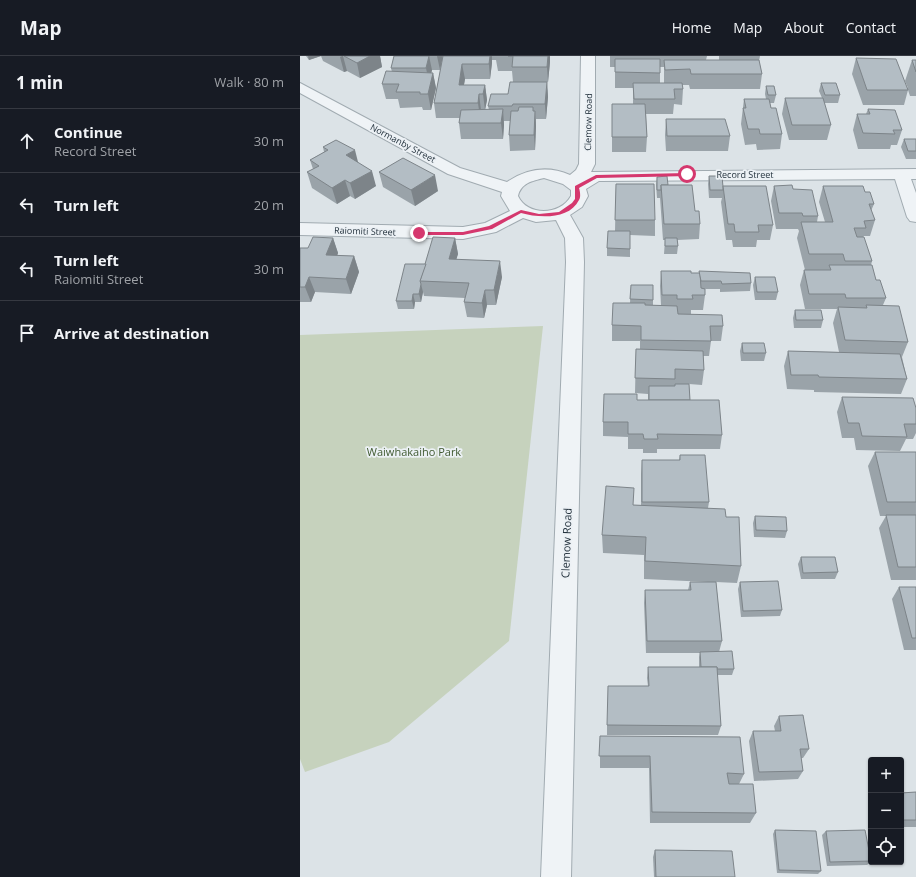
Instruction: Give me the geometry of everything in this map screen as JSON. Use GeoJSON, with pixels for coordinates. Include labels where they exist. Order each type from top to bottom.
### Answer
{"type":"FeatureCollection","features":[{"type":"Feature","properties":{"kind":"street","name":"Clemow Road"},"geometry":{"type":"LineString","coordinates":[[575,184],[583,173],[587,164],[588,56]]}},
{"type":"Feature","properties":{"kind":"street","name":"Normanby Street"},"geometry":{"type":"LineString","coordinates":[[300,87],[454,171],[510,189]]}},
{"type":"Feature","properties":{"kind":"street"},"geometry":{"type":"LineString","coordinates":[[538,174],[555,174],[575,184],[578,199],[560,213],[539,216],[521,212],[510,201],[510,189],[515,183],[523,178],[538,174]]}},
{"type":"Feature","properties":{"kind":"street","name":"Record Street"},"geometry":{"type":"LineString","coordinates":[[575,184],[596,176],[908,174]]}},
{"type":"Feature","properties":{"kind":"street"},"geometry":{"type":"LineString","coordinates":[[908,174],[916,217]]}},
{"type":"Feature","properties":{"kind":"street","name":"Raiomiti Street"},"geometry":{"type":"LineString","coordinates":[[300,229],[463,234],[490,228],[521,212]]}},
{"type":"Feature","properties":{"kind":"street","name":"Clemow Road"},"geometry":{"type":"LineString","coordinates":[[556,877],[575,262],[574,238],[560,213]]}},
{"type":"Feature","properties":{"kind":"green space","name":"Waiwhakaiho Park"},"geometry":{"type":"Polygon","coordinates":[[[543,326],[509,641],[389,742],[305,772],[300,759],[300,335],[543,326]]]}},
{"type":"Feature","properties":{"kind":"building"},"geometry":{"type":"Polygon","coordinates":[[[344,56],[370,56],[357,63],[344,56]]]}},
{"type":"Feature","properties":{"kind":"building"},"geometry":{"type":"Polygon","coordinates":[[[394,56],[429,56],[426,68],[391,68],[394,56]]]}},
{"type":"Feature","properties":{"kind":"building"},"geometry":{"type":"Polygon","coordinates":[[[443,56],[490,56],[489,64],[462,64],[459,85],[485,85],[483,94],[479,94],[478,103],[434,103],[443,56]]]}},
{"type":"Feature","properties":{"kind":"building"},"geometry":{"type":"Polygon","coordinates":[[[513,56],[548,56],[547,67],[512,67],[513,56]]]}},
{"type":"Feature","properties":{"kind":"building"},"geometry":{"type":"Polygon","coordinates":[[[856,58],[896,59],[908,90],[867,90],[856,58]]]}},
{"type":"Feature","properties":{"kind":"building"},"geometry":{"type":"Polygon","coordinates":[[[615,59],[660,59],[660,73],[615,72],[615,59]]]}},
{"type":"Feature","properties":{"kind":"building"},"geometry":{"type":"Polygon","coordinates":[[[664,60],[759,60],[762,74],[691,74],[690,69],[665,70],[664,60]]]}},
{"type":"Feature","properties":{"kind":"building"},"geometry":{"type":"Polygon","coordinates":[[[912,60],[916,60],[916,72],[912,60]]]}},
{"type":"Feature","properties":{"kind":"building"},"geometry":{"type":"Polygon","coordinates":[[[386,71],[433,73],[428,94],[420,94],[420,92],[396,92],[399,84],[382,84],[386,71]]]}},
{"type":"Feature","properties":{"kind":"building"},"geometry":{"type":"Polygon","coordinates":[[[510,82],[547,82],[545,104],[488,106],[491,94],[508,94],[510,82]]]}},
{"type":"Feature","properties":{"kind":"building"},"geometry":{"type":"Polygon","coordinates":[[[633,83],[682,83],[683,89],[674,89],[675,99],[634,99],[633,83]]]}},
{"type":"Feature","properties":{"kind":"building"},"geometry":{"type":"Polygon","coordinates":[[[821,83],[836,83],[840,95],[825,95],[821,83]]]}},
{"type":"Feature","properties":{"kind":"building"},"geometry":{"type":"Polygon","coordinates":[[[766,86],[774,86],[776,95],[768,95],[766,86]]]}},
{"type":"Feature","properties":{"kind":"building"},"geometry":{"type":"Polygon","coordinates":[[[785,98],[823,98],[831,125],[792,125],[785,98]]]}},
{"type":"Feature","properties":{"kind":"building"},"geometry":{"type":"Polygon","coordinates":[[[744,99],[769,99],[771,108],[776,108],[782,134],[760,134],[759,129],[748,129],[743,108],[746,108],[744,99]]]}},
{"type":"Feature","properties":{"kind":"building"},"geometry":{"type":"Polygon","coordinates":[[[612,104],[645,104],[647,137],[612,137],[612,104]]]}},
{"type":"Feature","properties":{"kind":"building"},"geometry":{"type":"Polygon","coordinates":[[[519,107],[533,107],[533,111],[535,111],[534,135],[509,135],[511,111],[518,111],[519,107]]]}},
{"type":"Feature","properties":{"kind":"building"},"geometry":{"type":"Polygon","coordinates":[[[503,109],[501,123],[459,123],[461,110],[503,109]]]}},
{"type":"Feature","properties":{"kind":"building"},"geometry":{"type":"Polygon","coordinates":[[[868,109],[895,110],[902,130],[893,130],[895,134],[863,133],[857,114],[870,114],[868,109]]]}},
{"type":"Feature","properties":{"kind":"building"},"geometry":{"type":"Polygon","coordinates":[[[666,119],[725,119],[730,136],[667,136],[666,119]]]}},
{"type":"Feature","properties":{"kind":"building"},"geometry":{"type":"Polygon","coordinates":[[[904,139],[916,139],[916,151],[908,151],[904,139]]]}},
{"type":"Feature","properties":{"kind":"building"},"geometry":{"type":"Polygon","coordinates":[[[336,140],[355,150],[346,155],[372,171],[350,183],[345,180],[332,188],[307,172],[319,166],[310,160],[328,150],[323,147],[336,140]]]}},
{"type":"Feature","properties":{"kind":"building"},"geometry":{"type":"Polygon","coordinates":[[[403,158],[435,175],[411,190],[379,172],[403,158]]]}},
{"type":"Feature","properties":{"kind":"building"},"geometry":{"type":"Polygon","coordinates":[[[667,176],[668,185],[661,185],[661,190],[657,190],[657,177],[667,176]]]}},
{"type":"Feature","properties":{"kind":"building"},"geometry":{"type":"Polygon","coordinates":[[[709,176],[722,176],[723,190],[710,190],[709,176]]]}},
{"type":"Feature","properties":{"kind":"building"},"geometry":{"type":"Polygon","coordinates":[[[616,184],[654,184],[655,220],[615,220],[616,184]]]}},
{"type":"Feature","properties":{"kind":"building"},"geometry":{"type":"Polygon","coordinates":[[[661,185],[692,185],[695,211],[699,211],[700,224],[664,224],[661,185]]]}},
{"type":"Feature","properties":{"kind":"building"},"geometry":{"type":"Polygon","coordinates":[[[792,185],[793,189],[812,190],[818,216],[803,216],[802,213],[779,213],[774,186],[792,185]]]}},
{"type":"Feature","properties":{"kind":"building"},"geometry":{"type":"Polygon","coordinates":[[[723,186],[766,186],[773,225],[758,225],[759,232],[735,232],[734,224],[728,224],[723,186]]]}},
{"type":"Feature","properties":{"kind":"building"},"geometry":{"type":"Polygon","coordinates":[[[823,186],[863,186],[865,192],[870,192],[874,204],[869,204],[875,220],[864,221],[866,228],[854,228],[857,237],[864,237],[872,261],[845,261],[843,254],[809,254],[801,222],[833,222],[823,186]]]}},
{"type":"Feature","properties":{"kind":"building"},"geometry":{"type":"Polygon","coordinates":[[[608,231],[630,231],[630,249],[607,248],[608,231]]]}},
{"type":"Feature","properties":{"kind":"building"},"geometry":{"type":"Polygon","coordinates":[[[313,237],[333,238],[326,255],[354,256],[346,279],[309,277],[305,287],[300,287],[300,248],[308,248],[313,237]]]}},
{"type":"Feature","properties":{"kind":"building"},"geometry":{"type":"Polygon","coordinates":[[[433,237],[455,238],[449,259],[500,261],[494,290],[485,290],[482,303],[464,302],[469,283],[420,281],[433,237]]]}},
{"type":"Feature","properties":{"kind":"building"},"geometry":{"type":"Polygon","coordinates":[[[665,238],[677,238],[678,246],[665,246],[665,238]]]}},
{"type":"Feature","properties":{"kind":"building"},"geometry":{"type":"Polygon","coordinates":[[[405,264],[426,264],[420,281],[421,284],[419,294],[413,294],[412,301],[396,301],[405,264]]]}},
{"type":"Feature","properties":{"kind":"building"},"geometry":{"type":"Polygon","coordinates":[[[829,265],[872,265],[876,280],[880,280],[886,298],[846,298],[845,294],[809,294],[804,270],[831,270],[829,265]]]}},
{"type":"Feature","properties":{"kind":"building"},"geometry":{"type":"Polygon","coordinates":[[[661,271],[691,271],[691,273],[700,273],[701,288],[705,289],[705,295],[692,295],[693,299],[677,299],[677,295],[662,295],[661,271]]]}},
{"type":"Feature","properties":{"kind":"building"},"geometry":{"type":"Polygon","coordinates":[[[699,271],[750,273],[751,283],[722,284],[721,281],[701,281],[699,271]]]}},
{"type":"Feature","properties":{"kind":"building"},"geometry":{"type":"Polygon","coordinates":[[[755,277],[775,277],[778,292],[757,292],[755,277]]]}},
{"type":"Feature","properties":{"kind":"building"},"geometry":{"type":"Polygon","coordinates":[[[631,285],[653,285],[653,300],[630,299],[631,285]]]}},
{"type":"Feature","properties":{"kind":"building"},"geometry":{"type":"Polygon","coordinates":[[[613,303],[645,303],[645,305],[677,306],[678,314],[722,315],[723,326],[710,326],[711,341],[641,340],[641,326],[612,325],[613,303]]]}},
{"type":"Feature","properties":{"kind":"building"},"geometry":{"type":"Polygon","coordinates":[[[866,305],[899,306],[908,342],[845,340],[838,307],[867,308],[866,305]]]}},
{"type":"Feature","properties":{"kind":"building"},"geometry":{"type":"Polygon","coordinates":[[[795,310],[821,310],[823,320],[796,320],[795,310]]]}},
{"type":"Feature","properties":{"kind":"building"},"geometry":{"type":"Polygon","coordinates":[[[742,343],[764,343],[766,353],[743,353],[742,343]]]}},
{"type":"Feature","properties":{"kind":"building"},"geometry":{"type":"Polygon","coordinates":[[[636,349],[703,351],[704,370],[675,369],[675,379],[635,378],[636,349]]]}},
{"type":"Feature","properties":{"kind":"building"},"geometry":{"type":"Polygon","coordinates":[[[788,351],[900,354],[907,379],[791,375],[788,351]]]}},
{"type":"Feature","properties":{"kind":"building"},"geometry":{"type":"Polygon","coordinates":[[[675,384],[689,384],[690,400],[649,400],[649,386],[675,386],[675,384]]]}},
{"type":"Feature","properties":{"kind":"building"},"geometry":{"type":"Polygon","coordinates":[[[604,394],[637,394],[637,400],[719,400],[722,435],[657,434],[658,439],[644,439],[643,434],[628,434],[628,422],[603,422],[604,394]]]}},
{"type":"Feature","properties":{"kind":"building"},"geometry":{"type":"Polygon","coordinates":[[[842,397],[913,398],[916,408],[916,424],[904,424],[907,437],[862,436],[859,423],[848,423],[842,397]]]}},
{"type":"Feature","properties":{"kind":"building"},"geometry":{"type":"Polygon","coordinates":[[[875,452],[916,452],[916,502],[887,502],[875,452]]]}},
{"type":"Feature","properties":{"kind":"building"},"geometry":{"type":"Polygon","coordinates":[[[680,455],[705,455],[709,502],[642,502],[642,460],[680,460],[680,455]]]}},
{"type":"Feature","properties":{"kind":"building"},"geometry":{"type":"Polygon","coordinates":[[[606,486],[634,488],[633,505],[725,509],[726,517],[739,517],[741,566],[645,561],[646,537],[602,535],[606,486]]]}},
{"type":"Feature","properties":{"kind":"building"},"geometry":{"type":"Polygon","coordinates":[[[886,515],[916,515],[916,567],[898,567],[886,515]]]}},
{"type":"Feature","properties":{"kind":"building"},"geometry":{"type":"Polygon","coordinates":[[[755,516],[786,517],[787,531],[756,530],[755,516]]]}},
{"type":"Feature","properties":{"kind":"building"},"geometry":{"type":"Polygon","coordinates":[[[801,557],[835,557],[838,572],[803,573],[801,557]]]}},
{"type":"Feature","properties":{"kind":"building"},"geometry":{"type":"Polygon","coordinates":[[[778,581],[782,610],[743,611],[740,582],[778,581]]]}},
{"type":"Feature","properties":{"kind":"building"},"geometry":{"type":"Polygon","coordinates":[[[690,582],[716,582],[722,641],[647,641],[645,590],[691,590],[690,582]]]}},
{"type":"Feature","properties":{"kind":"building"},"geometry":{"type":"Polygon","coordinates":[[[899,587],[916,587],[916,638],[912,638],[899,587]]]}},
{"type":"Feature","properties":{"kind":"building"},"geometry":{"type":"Polygon","coordinates":[[[732,651],[734,669],[701,667],[700,652],[732,651]]]}},
{"type":"Feature","properties":{"kind":"building"},"geometry":{"type":"Polygon","coordinates":[[[648,667],[717,667],[721,726],[607,725],[608,686],[649,686],[648,667]]]}},
{"type":"Feature","properties":{"kind":"building"},"geometry":{"type":"Polygon","coordinates":[[[803,715],[809,749],[800,749],[803,771],[759,772],[753,731],[781,731],[779,716],[803,715]]]}},
{"type":"Feature","properties":{"kind":"building"},"geometry":{"type":"Polygon","coordinates":[[[600,736],[740,737],[744,774],[727,773],[729,784],[753,784],[756,813],[652,812],[650,756],[599,756],[600,736]]]}},
{"type":"Feature","properties":{"kind":"building"},"geometry":{"type":"Polygon","coordinates":[[[916,792],[916,820],[904,820],[904,793],[916,792]]]}},
{"type":"Feature","properties":{"kind":"building"},"geometry":{"type":"Polygon","coordinates":[[[775,830],[816,831],[821,871],[779,870],[775,830]]]}},
{"type":"Feature","properties":{"kind":"building"},"geometry":{"type":"Polygon","coordinates":[[[865,830],[868,846],[868,861],[830,862],[826,831],[865,830]]]}},
{"type":"Feature","properties":{"kind":"building"},"geometry":{"type":"Polygon","coordinates":[[[655,850],[732,851],[735,877],[656,877],[655,850]]]}},
{"type":"Feature","properties":{"kind":"route"},"geometry":{"type":"LineString","coordinates":[[419,233],[463,234],[490,228],[521,212],[539,216],[549,216],[560,213],[578,199],[579,193],[577,187],[596,176],[687,174]]}}]}
